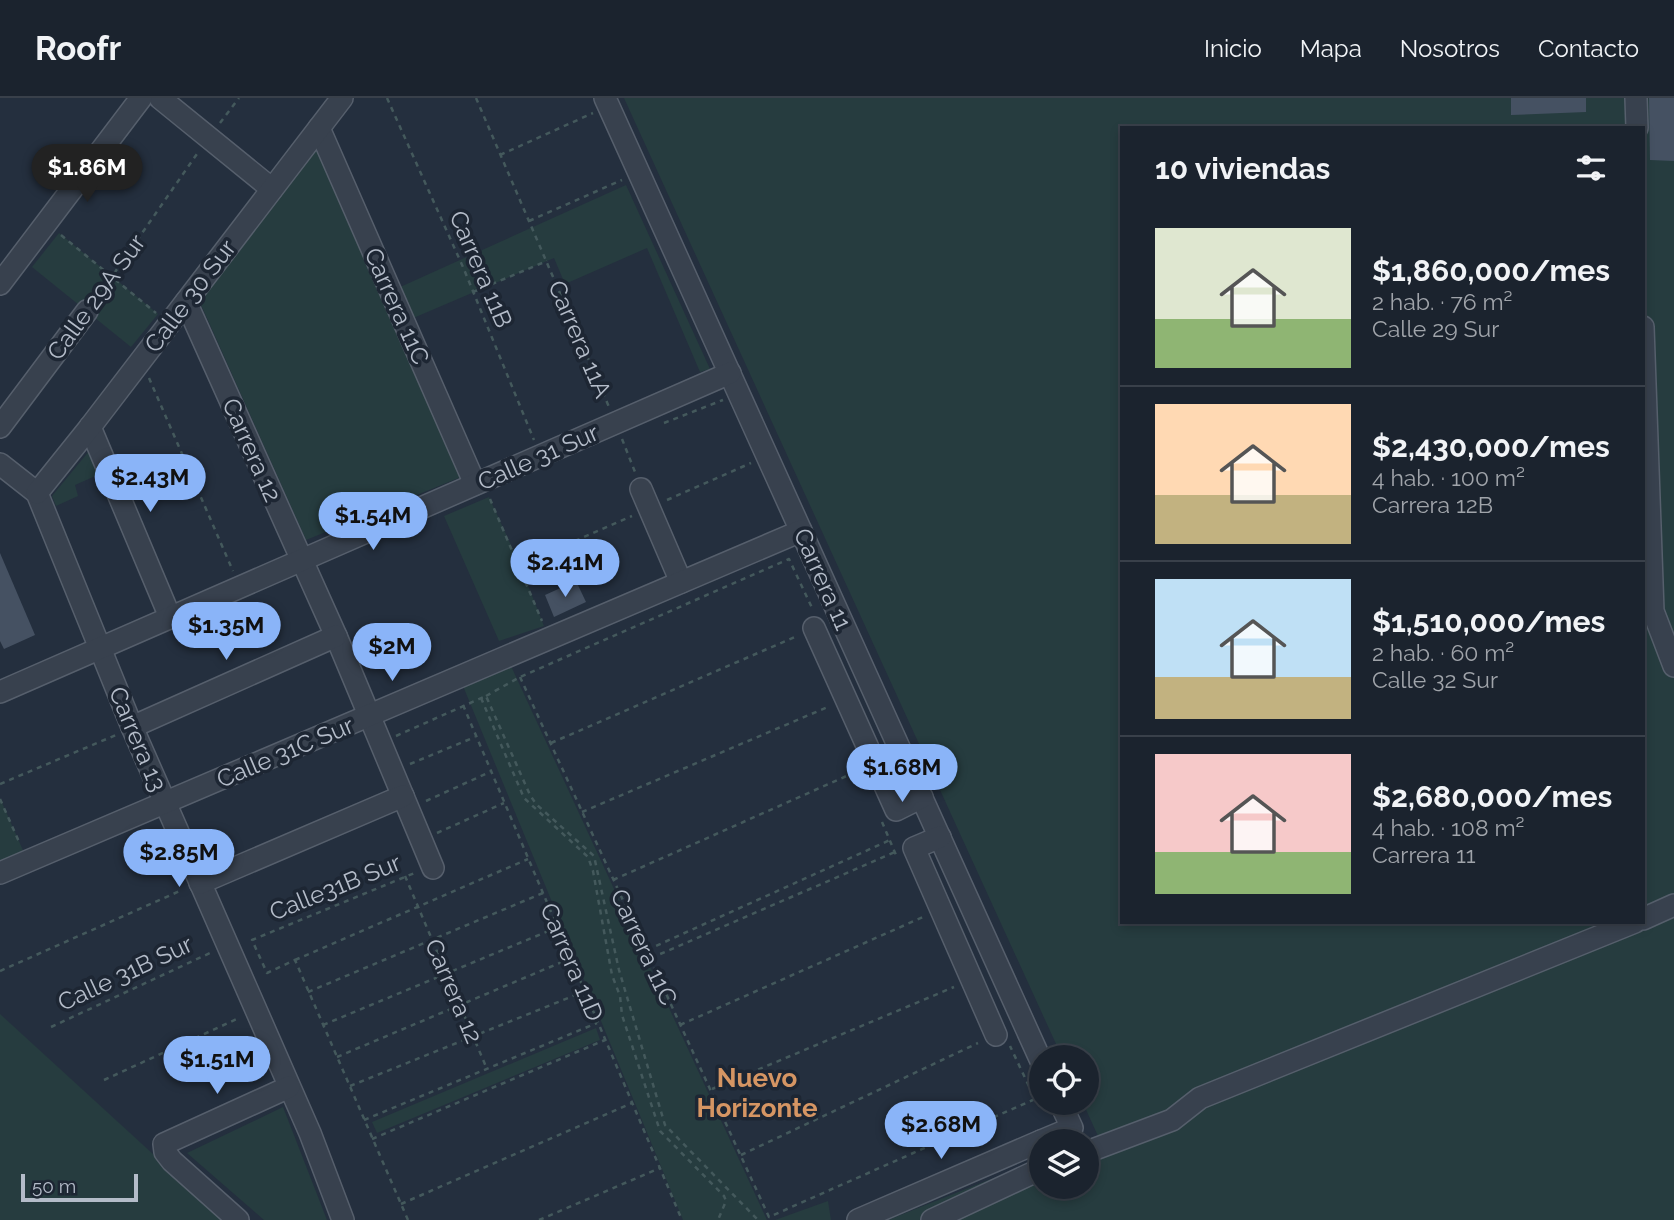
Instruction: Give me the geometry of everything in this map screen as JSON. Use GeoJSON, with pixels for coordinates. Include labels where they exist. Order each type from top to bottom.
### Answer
{"type":"FeatureCollection","features":[{"type":"Feature","properties":{"kind":"street"},"geometry":{"type":"LineString","coordinates":[[0,285],[141,98]]}},
{"type":"Feature","properties":{"kind":"street"},"geometry":{"type":"LineString","coordinates":[[160,98],[272,189]]}},
{"type":"Feature","properties":{"kind":"street","name":"Calle 30 Sur"},"geometry":{"type":"LineString","coordinates":[[37,493],[342,98]]}},
{"type":"Feature","properties":{"kind":"street"},"geometry":{"type":"LineString","coordinates":[[1636,98],[1637,126]]}},
{"type":"Feature","properties":{"kind":"street","name":"Carrera 11"},"geometry":{"type":"LineString","coordinates":[[603,104],[730,373],[1034,1045]]}},
{"type":"Feature","properties":{"kind":"street","name":"Carrera 11C"},"geometry":{"type":"LineString","coordinates":[[319,128],[482,491]]}},
{"type":"Feature","properties":{"kind":"street","name":"Carrera 12"},"geometry":{"type":"LineString","coordinates":[[186,302],[370,715],[413,799],[433,868]]}},
{"type":"Feature","properties":{"kind":"street","name":"Calle 29A Sur"},"geometry":{"type":"LineString","coordinates":[[0,428],[87,311]]}},
{"type":"Feature","properties":{"kind":"street","name":"Calle 31 Sur"},"geometry":{"type":"LineString","coordinates":[[0,692],[302,561],[482,491],[541,456],[730,373]]}},
{"type":"Feature","properties":{"kind":"street"},"geometry":{"type":"LineString","coordinates":[[1645,384],[1653,611],[1674,666]]}},
{"type":"Feature","properties":{"kind":"street"},"geometry":{"type":"LineString","coordinates":[[90,427],[170,617]]}},
{"type":"Feature","properties":{"kind":"street","name":"Carrera 13"},"geometry":{"type":"LineString","coordinates":[[0,464],[37,493],[100,648],[129,729],[164,803],[192,886],[289,1087],[317,1130],[332,1168],[343,1220]]}},
{"type":"Feature","properties":{"kind":"street"},"geometry":{"type":"LineString","coordinates":[[642,489],[681,582]]}},
{"type":"Feature","properties":{"kind":"street","name":"Calle 31C Sur"},"geometry":{"type":"LineString","coordinates":[[0,873],[801,531]]}},
{"type":"Feature","properties":{"kind":"street"},"geometry":{"type":"LineString","coordinates":[[814,628],[896,810],[922,797]]}},
{"type":"Feature","properties":{"kind":"street"},"geometry":{"type":"LineString","coordinates":[[129,729],[336,636]]}},
{"type":"Feature","properties":{"kind":"street"},"geometry":{"type":"LineString","coordinates":[[192,886],[413,799]]}},
{"type":"Feature","properties":{"kind":"street"},"geometry":{"type":"LineString","coordinates":[[940,837],[914,848],[987,1039]]}},
{"type":"Feature","properties":{"kind":"street"},"geometry":{"type":"LineString","coordinates":[[1645,918],[1674,905]]}},
{"type":"Feature","properties":{"kind":"street"},"geometry":{"type":"LineString","coordinates":[[1099,1147],[1172,1120],[1200,1098],[1630,924]]}},
{"type":"Feature","properties":{"kind":"street"},"geometry":{"type":"LineString","coordinates":[[238,1220],[172,1161],[165,1152],[164,1144],[289,1087]]}},
{"type":"Feature","properties":{"kind":"street"},"geometry":{"type":"LineString","coordinates":[[858,1220],[1029,1146]]}},
{"type":"Feature","properties":{"kind":"street"},"geometry":{"type":"LineString","coordinates":[[932,1220],[1029,1175]]}},
{"type":"Feature","properties":{"kind":"path","name":"Calle 29A Sur"},"geometry":{"type":"LineString","coordinates":[[87,311],[239,98]]}},
{"type":"Feature","properties":{"kind":"path","name":"Carrera 11B"},"geometry":{"type":"LineString","coordinates":[[387,98],[473,292],[541,456]]}},
{"type":"Feature","properties":{"kind":"path","name":"Carrera 11A"},"geometry":{"type":"LineString","coordinates":[[476,98],[642,489]]}},
{"type":"Feature","properties":{"kind":"path"},"geometry":{"type":"LineString","coordinates":[[500,155],[603,104]]}},
{"type":"Feature","properties":{"kind":"path"},"geometry":{"type":"LineString","coordinates":[[529,221],[631,177]]}},
{"type":"Feature","properties":{"kind":"path"},"geometry":{"type":"LineString","coordinates":[[46,223],[170,323]]}},
{"type":"Feature","properties":{"kind":"path"},"geometry":{"type":"LineString","coordinates":[[473,292],[547,261]]}},
{"type":"Feature","properties":{"kind":"path"},"geometry":{"type":"LineString","coordinates":[[141,361],[240,587]]}},
{"type":"Feature","properties":{"kind":"path"},"geometry":{"type":"LineString","coordinates":[[482,491],[520,565],[544,626]]}},
{"type":"Feature","properties":{"kind":"path"},"geometry":{"type":"LineString","coordinates":[[394,737],[486,696],[520,677],[789,559],[818,622],[814,628],[551,743]]}},
{"type":"Feature","properties":{"kind":"path","name":"Carrera 11C"},"geometry":{"type":"LineString","coordinates":[[520,677],[769,1217],[1035,1099],[1003,1032],[987,1039]]}},
{"type":"Feature","properties":{"kind":"path"},"geometry":{"type":"LineString","coordinates":[[486,696],[536,804],[594,856],[619,970],[665,1125],[758,1220]]}},
{"type":"Feature","properties":{"kind":"path"},"geometry":{"type":"LineString","coordinates":[[481,698],[524,797],[588,857],[593,870],[622,1015],[660,1130],[724,1196],[726,1201],[718,1220]]}},
{"type":"Feature","properties":{"kind":"path","name":"Carrera 11D"},"geometry":{"type":"LineString","coordinates":[[463,705],[682,1220]]}},
{"type":"Feature","properties":{"kind":"path"},"geometry":{"type":"LineString","coordinates":[[582,812],[830,706]]}},
{"type":"Feature","properties":{"kind":"path"},"geometry":{"type":"LineString","coordinates":[[0,784],[129,729]]}},
{"type":"Feature","properties":{"kind":"path"},"geometry":{"type":"LineString","coordinates":[[407,766],[476,736]]}},
{"type":"Feature","properties":{"kind":"path"},"geometry":{"type":"LineString","coordinates":[[613,880],[860,770]]}},
{"type":"Feature","properties":{"kind":"path"},"geometry":{"type":"LineString","coordinates":[[413,799],[491,772]]}},
{"type":"Feature","properties":{"kind":"path"},"geometry":{"type":"LineString","coordinates":[[0,799],[21,847]]}},
{"type":"Feature","properties":{"kind":"path"},"geometry":{"type":"LineString","coordinates":[[437,833],[505,803]]}},
{"type":"Feature","properties":{"kind":"path"},"geometry":{"type":"LineString","coordinates":[[646,950],[890,840]]}},
{"type":"Feature","properties":{"kind":"path"},"geometry":{"type":"LineString","coordinates":[[650,958],[895,852],[900,863]]}},
{"type":"Feature","properties":{"kind":"path"},"geometry":{"type":"LineString","coordinates":[[408,1220],[295,960],[528,859]]}},
{"type":"Feature","properties":{"kind":"path","name":"Calle31B Sur"},"geometry":{"type":"LineString","coordinates":[[295,960],[267,973],[252,940],[405,875],[433,868]]}},
{"type":"Feature","properties":{"kind":"path","name":"Carrera 12"},"geometry":{"type":"LineString","coordinates":[[405,875],[486,1069]]}},
{"type":"Feature","properties":{"kind":"path"},"geometry":{"type":"LineString","coordinates":[[0,971],[192,886]]}},
{"type":"Feature","properties":{"kind":"path"},"geometry":{"type":"LineString","coordinates":[[308,992],[543,892]]}},
{"type":"Feature","properties":{"kind":"path"},"geometry":{"type":"LineString","coordinates":[[680,1025],[923,917]]}},
{"type":"Feature","properties":{"kind":"path"},"geometry":{"type":"LineString","coordinates":[[323,1025],[558,927]]}},
{"type":"Feature","properties":{"kind":"path","name":"Calle 31B Sur"},"geometry":{"type":"LineString","coordinates":[[51,1027],[213,952]]}},
{"type":"Feature","properties":{"kind":"path"},"geometry":{"type":"LineString","coordinates":[[337,1056],[571,959]]}},
{"type":"Feature","properties":{"kind":"path"},"geometry":{"type":"LineString","coordinates":[[710,1090],[953,986]]}},
{"type":"Feature","properties":{"kind":"path"},"geometry":{"type":"LineString","coordinates":[[350,1086],[585,991]]}},
{"type":"Feature","properties":{"kind":"path"},"geometry":{"type":"LineString","coordinates":[[104,1080],[242,1017]]}},
{"type":"Feature","properties":{"kind":"path"},"geometry":{"type":"LineString","coordinates":[[365,1120],[598,1023]]}},
{"type":"Feature","properties":{"kind":"path"},"geometry":{"type":"LineString","coordinates":[[741,1156],[987,1039]]}},
{"type":"Feature","properties":{"kind":"path"},"geometry":{"type":"LineString","coordinates":[[372,1139],[606,1040]]}},
{"type":"Feature","properties":{"kind":"path"},"geometry":{"type":"LineString","coordinates":[[401,1204],[632,1103]]}},
{"type":"Feature","properties":{"kind":"path"},"geometry":{"type":"LineString","coordinates":[[539,1220],[660,1168]]}},
{"type":"Feature","properties":{"kind":"green space"},"geometry":{"type":"Polygon","coordinates":[[[624,98],[1674,98],[1674,1220],[888,1220],[1029,1164],[1029,1199],[1099,1199],[1099,1129],[1095,1129],[1088,1115],[1099,1115],[1099,1045],[1057,1045],[624,98]]]}},
{"type":"Feature","properties":{"kind":"green space"},"geometry":{"type":"Polygon","coordinates":[[[317,146],[461,477],[306,540],[198,298],[317,146]]]}},
{"type":"Feature","properties":{"kind":"green space"},"geometry":{"type":"Polygon","coordinates":[[[626,185],[710,369],[700,372],[647,248],[565,284],[554,258],[411,319],[398,288],[626,185]]]}},
{"type":"Feature","properties":{"kind":"green space"},"geometry":{"type":"Polygon","coordinates":[[[59,233],[158,314],[131,347],[32,267],[59,233]]]}},
{"type":"Feature","properties":{"kind":"green space"},"geometry":{"type":"Polygon","coordinates":[[[90,450],[100,474],[75,485],[78,496],[56,506],[52,496],[90,450]]]}},
{"type":"Feature","properties":{"kind":"green space"},"geometry":{"type":"Polygon","coordinates":[[[489,497],[544,626],[499,641],[444,516],[489,497]]]}},
{"type":"Feature","properties":{"kind":"green space"},"geometry":{"type":"Polygon","coordinates":[[[511,666],[767,1220],[683,1220],[463,686],[511,666]]]}},
{"type":"Feature","properties":{"kind":"green space"},"geometry":{"type":"Polygon","coordinates":[[[0,798],[25,855],[0,866],[0,798]]]}},
{"type":"Feature","properties":{"kind":"green space"},"geometry":{"type":"Polygon","coordinates":[[[0,1014],[225,1220],[0,1220],[0,1014]]]}},
{"type":"Feature","properties":{"kind":"green space"},"geometry":{"type":"Polygon","coordinates":[[[596,1028],[600,1040],[377,1133],[372,1122],[596,1028]]]}},
{"type":"Feature","properties":{"kind":"green space"},"geometry":{"type":"Polygon","coordinates":[[[283,1107],[327,1220],[264,1220],[187,1153],[283,1107]]]}},
{"type":"Feature","properties":{"kind":"green space"},"geometry":{"type":"Polygon","coordinates":[[[828,1201],[831,1220],[775,1220],[828,1201]]]}},
{"type":"Feature","properties":{"kind":"building"},"geometry":{"type":"Polygon","coordinates":[[[1511,98],[1586,98],[1586,112],[1511,115],[1511,98]]]}},
{"type":"Feature","properties":{"kind":"building"},"geometry":{"type":"Polygon","coordinates":[[[1649,98],[1674,98],[1674,161],[1650,160],[1649,98]]]}},
{"type":"Feature","properties":{"kind":"building"},"geometry":{"type":"Polygon","coordinates":[[[0,553],[35,635],[4,649],[0,641],[0,553]]]}},
{"type":"Feature","properties":{"kind":"building"},"geometry":{"type":"Polygon","coordinates":[[[576,581],[586,602],[554,617],[545,595],[576,581]]]}},
{"type":"Feature","properties":{"kind":"district","name":"Nuevo Horizonte"},"geometry":{"type":"Point","coordinates":[757,1093]}}]}
